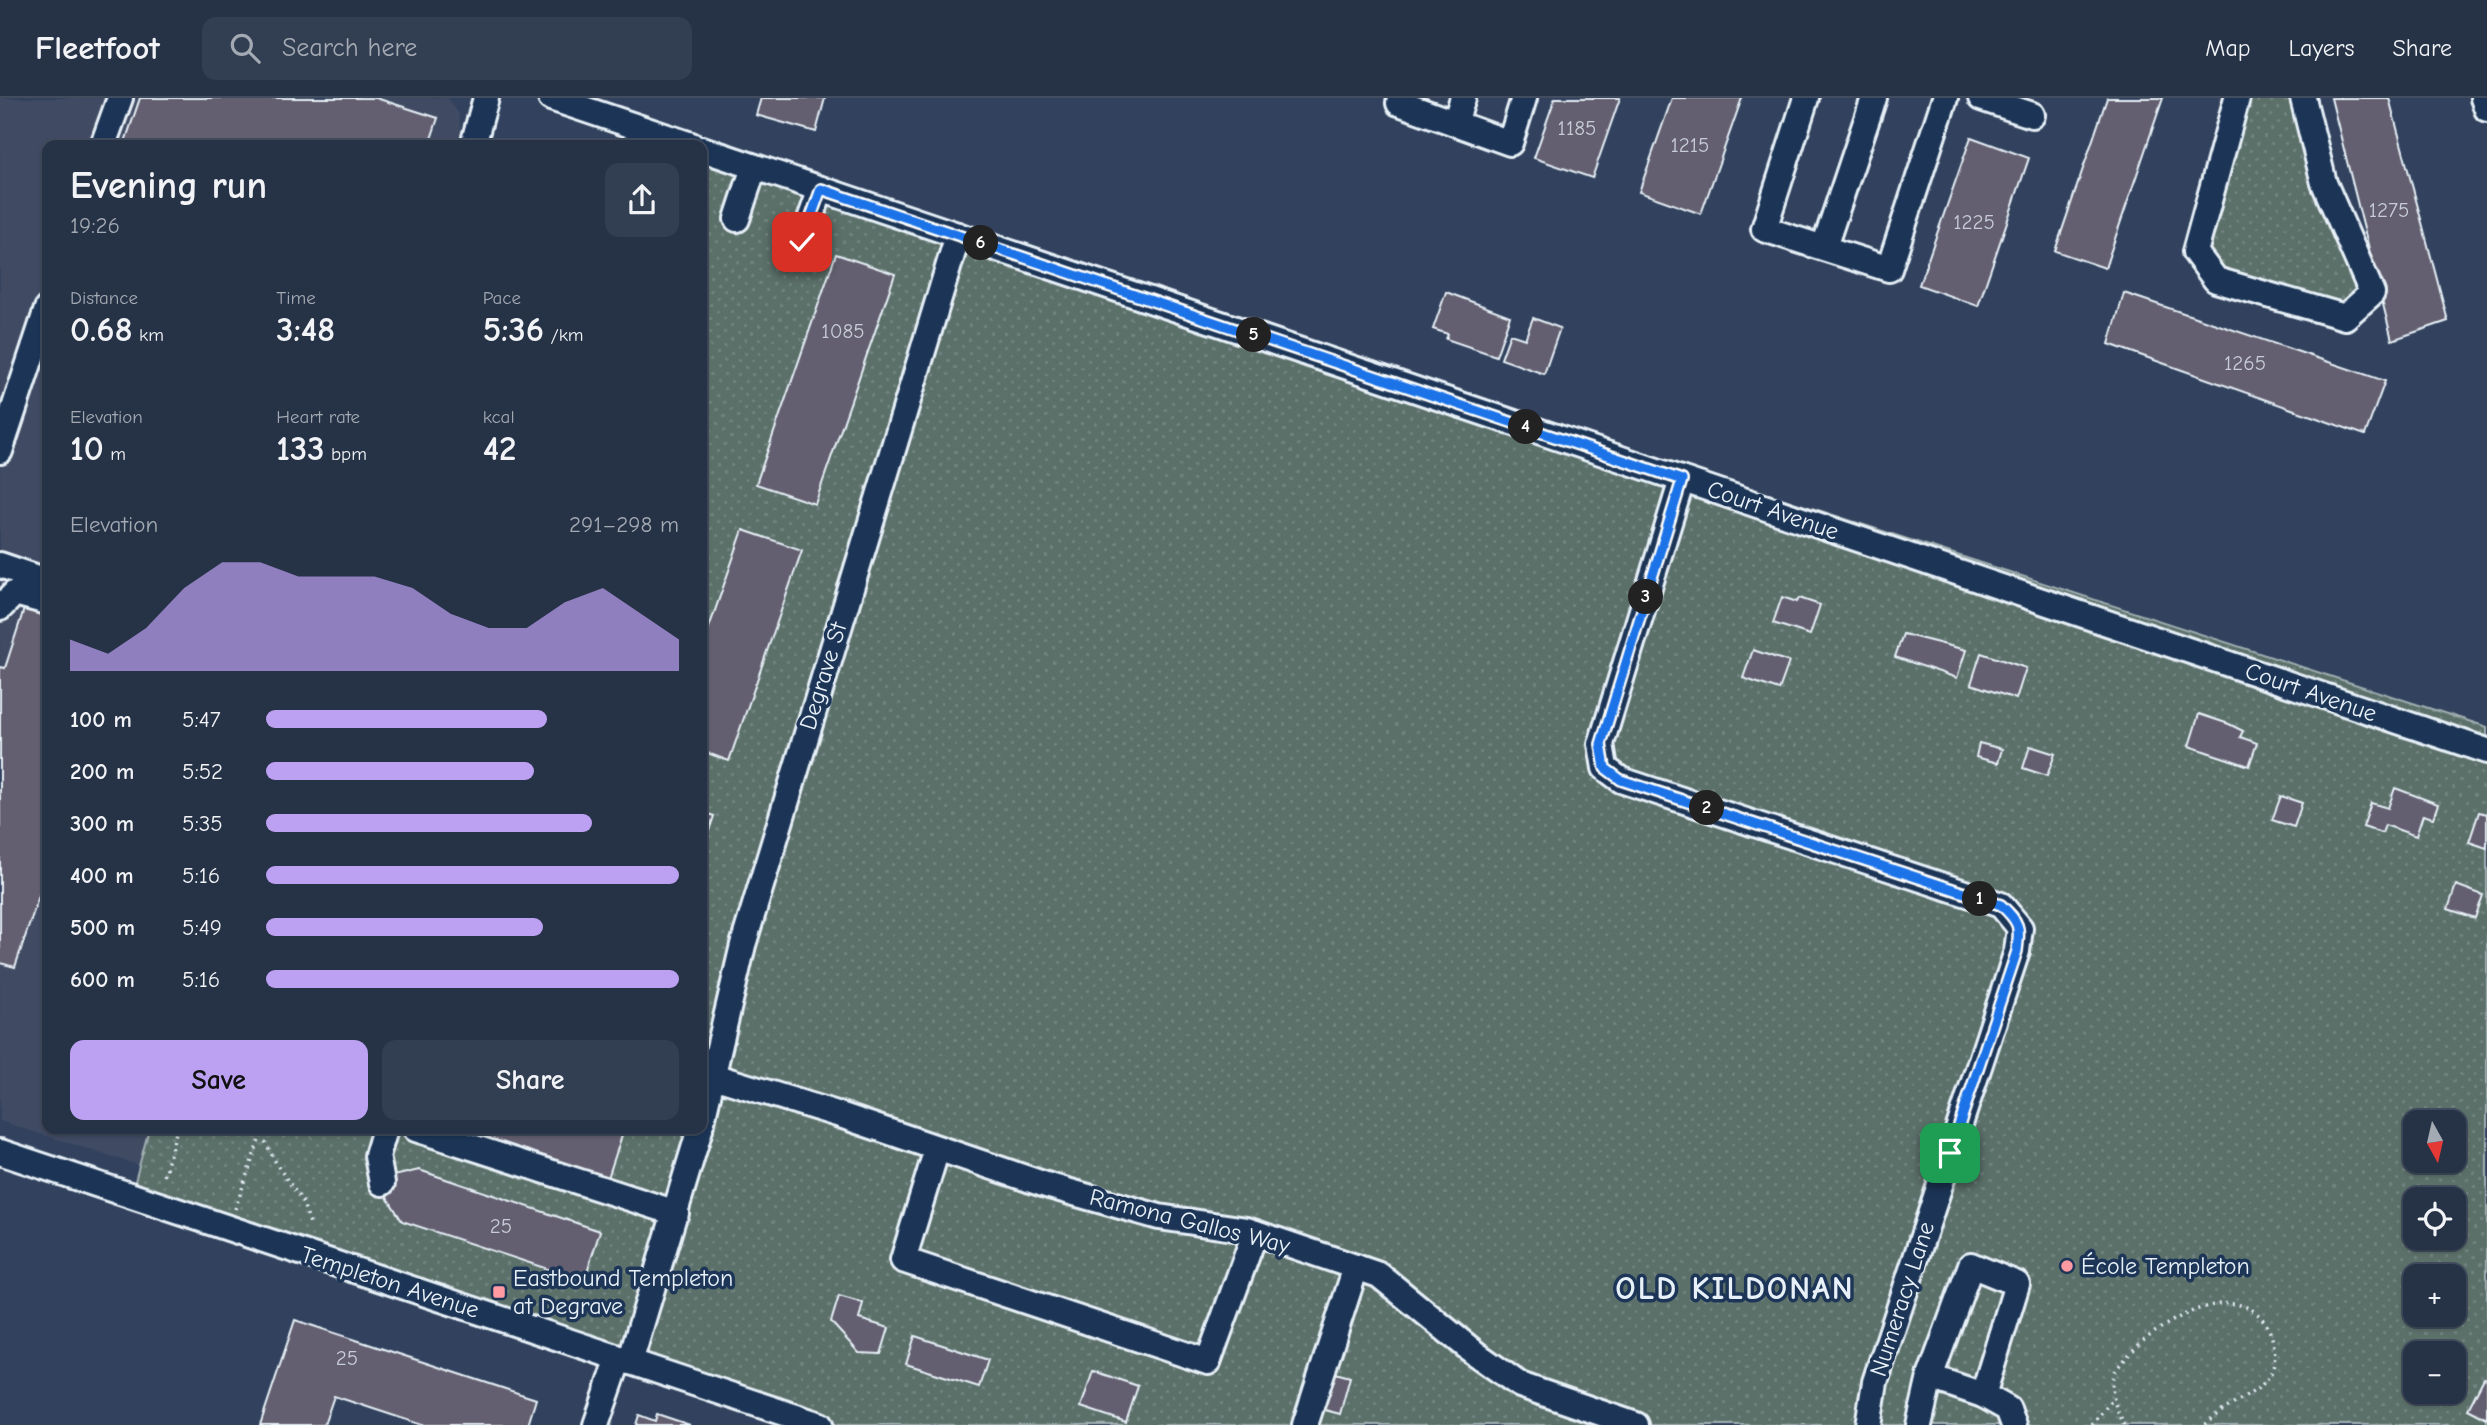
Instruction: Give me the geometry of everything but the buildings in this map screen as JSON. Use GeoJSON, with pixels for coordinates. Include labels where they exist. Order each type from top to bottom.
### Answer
{"type":"FeatureCollection","features":[{"type":"Feature","properties":{"kind":"street"},"geometry":{"type":"LineString","coordinates":[[105,140],[120,98]]}},
{"type":"Feature","properties":{"kind":"street"},"geometry":{"type":"LineString","coordinates":[[475,140],[486,98]]}},
{"type":"Feature","properties":{"kind":"street"},"geometry":{"type":"LineString","coordinates":[[551,98],[676,140]]}},
{"type":"Feature","properties":{"kind":"street"},"geometry":{"type":"LineString","coordinates":[[1401,98],[1399,103],[1510,143],[1524,98]]}},
{"type":"Feature","properties":{"kind":"street"},"geometry":{"type":"LineString","coordinates":[[1455,123],[1463,98]]}},
{"type":"Feature","properties":{"kind":"street"},"geometry":{"type":"LineString","coordinates":[[1806,98],[1764,229],[1889,269],[1945,98]]}},
{"type":"Feature","properties":{"kind":"street"},"geometry":{"type":"LineString","coordinates":[[1824,247],[1874,98]]}},
{"type":"Feature","properties":{"kind":"street"},"geometry":{"type":"LineString","coordinates":[[1981,98],[2032,115]]}},
{"type":"Feature","properties":{"kind":"street"},"geometry":{"type":"LineString","coordinates":[[2237,98],[2195,252],[2216,280],[2345,317],[2372,293],[2324,183],[2303,98]]}},
{"type":"Feature","properties":{"kind":"street"},"geometry":{"type":"LineString","coordinates":[[2484,98],[2487,109]]}},
{"type":"Feature","properties":{"kind":"street","name":"Court Avenue"},"geometry":{"type":"LineString","coordinates":[[707,151],[2487,751]]}},
{"type":"Feature","properties":{"kind":"street"},"geometry":{"type":"LineString","coordinates":[[737,219],[754,167]]}},
{"type":"Feature","properties":{"kind":"street"},"geometry":{"type":"LineString","coordinates":[[802,242],[821,189]]}},
{"type":"Feature","properties":{"kind":"street","name":"Degrave St"},"geometry":{"type":"LineString","coordinates":[[707,1101],[747,932],[958,235]]}},
{"type":"Feature","properties":{"kind":"street"},"geometry":{"type":"LineString","coordinates":[[0,451],[42,324]]}},
{"type":"Feature","properties":{"kind":"street","name":"Numeracy Lane"},"geometry":{"type":"LineString","coordinates":[[1682,480],[1601,744],[1605,768],[1621,780],[2001,905],[2020,928],[2017,951],[1875,1382],[1868,1425]]}},
{"type":"Feature","properties":{"kind":"street"},"geometry":{"type":"LineString","coordinates":[[0,565],[42,579]]}},
{"type":"Feature","properties":{"kind":"street"},"geometry":{"type":"LineString","coordinates":[[0,608],[15,593],[42,601]]}},
{"type":"Feature","properties":{"kind":"street","name":"Ramona Gallos Way"},"geometry":{"type":"LineString","coordinates":[[713,1076],[1159,1217],[1255,1233],[1379,1275],[1395,1285],[1476,1354],[1520,1385],[1636,1425]]}},
{"type":"Feature","properties":{"kind":"street"},"geometry":{"type":"LineString","coordinates":[[382,1183],[377,1156],[384,1134]]}},
{"type":"Feature","properties":{"kind":"street"},"geometry":{"type":"LineString","coordinates":[[431,1134],[676,1213]]}},
{"type":"Feature","properties":{"kind":"street"},"geometry":{"type":"LineString","coordinates":[[596,1425],[624,1360],[676,1213],[699,1134]]}},
{"type":"Feature","properties":{"kind":"street"},"geometry":{"type":"LineString","coordinates":[[937,1149],[903,1260],[1209,1362],[1255,1233]]}},
{"type":"Feature","properties":{"kind":"street","name":"Templeton Avenue"},"geometry":{"type":"LineString","coordinates":[[0,1152],[820,1425]]}},
{"type":"Feature","properties":{"kind":"street"},"geometry":{"type":"LineString","coordinates":[[1919,1425],[1930,1377],[1971,1265],[2017,1284],[1983,1395]]}},
{"type":"Feature","properties":{"kind":"street"},"geometry":{"type":"LineString","coordinates":[[1305,1425],[1356,1267]]}},
{"type":"Feature","properties":{"kind":"street"},"geometry":{"type":"LineString","coordinates":[[1930,1377],[1983,1395],[2008,1409],[2014,1425]]}},
{"type":"Feature","properties":{"kind":"path"},"geometry":{"type":"LineString","coordinates":[[164,1176],[176,1134]]}},
{"type":"Feature","properties":{"kind":"path"},"geometry":{"type":"LineString","coordinates":[[260,1136],[302,1201],[311,1226]]}},
{"type":"Feature","properties":{"kind":"path"},"geometry":{"type":"LineString","coordinates":[[228,1228],[260,1136]]}},
{"type":"Feature","properties":{"kind":"path"},"geometry":{"type":"LineString","coordinates":[[2125,1425],[2113,1399],[2115,1373],[2151,1333],[2202,1308],[2224,1303],[2244,1307],[2258,1315],[2275,1344],[2271,1373],[2261,1386],[2228,1404],[2204,1425]]}},
{"type":"Feature","properties":{"kind":"path"},"geometry":{"type":"LineString","coordinates":[[2092,1425],[2113,1399]]}},
{"type":"Feature","properties":{"kind":"shaded area"},"geometry":{"type":"Polygon","coordinates":[[[0,98],[448,98],[458,113],[463,140],[42,140],[42,567],[0,553],[0,98]]]}},
{"type":"Feature","properties":{"kind":"shaded area"},"geometry":{"type":"Polygon","coordinates":[[[0,574],[42,587],[42,1134],[147,1134],[138,1165],[0,1121],[0,574]]]}},
{"type":"Feature","properties":{"kind":"green space"},"geometry":{"type":"Polygon","coordinates":[[[2245,98],[2296,98],[2365,290],[2344,310],[2219,275],[2204,252],[2245,98]]]}},
{"type":"Feature","properties":{"kind":"green space"},"geometry":{"type":"Polygon","coordinates":[[[707,150],[2487,727],[2487,1425],[819,1425],[131,1196],[148,1134],[707,1134],[707,150]]]}},
{"type":"Feature","properties":{"kind":"place","name":"École Templeton"},"geometry":{"type":"Point","coordinates":[2067,1266]}},
{"type":"Feature","properties":{"kind":"place","name":"Eastbound Templeton at Degrave"},"geometry":{"type":"Point","coordinates":[499,1292]}},
{"type":"Feature","properties":{"kind":"district","name":"OLD KILDONAN"},"geometry":{"type":"Point","coordinates":[1735,1288]}},
{"type":"Feature","properties":{"kind":"route"},"geometry":{"type":"LineString","coordinates":[[802,242],[821,189],[1682,480],[1601,744],[1605,768],[1621,780],[2001,905],[2013,917],[2020,928],[2017,951],[1950,1153]]}}]}
